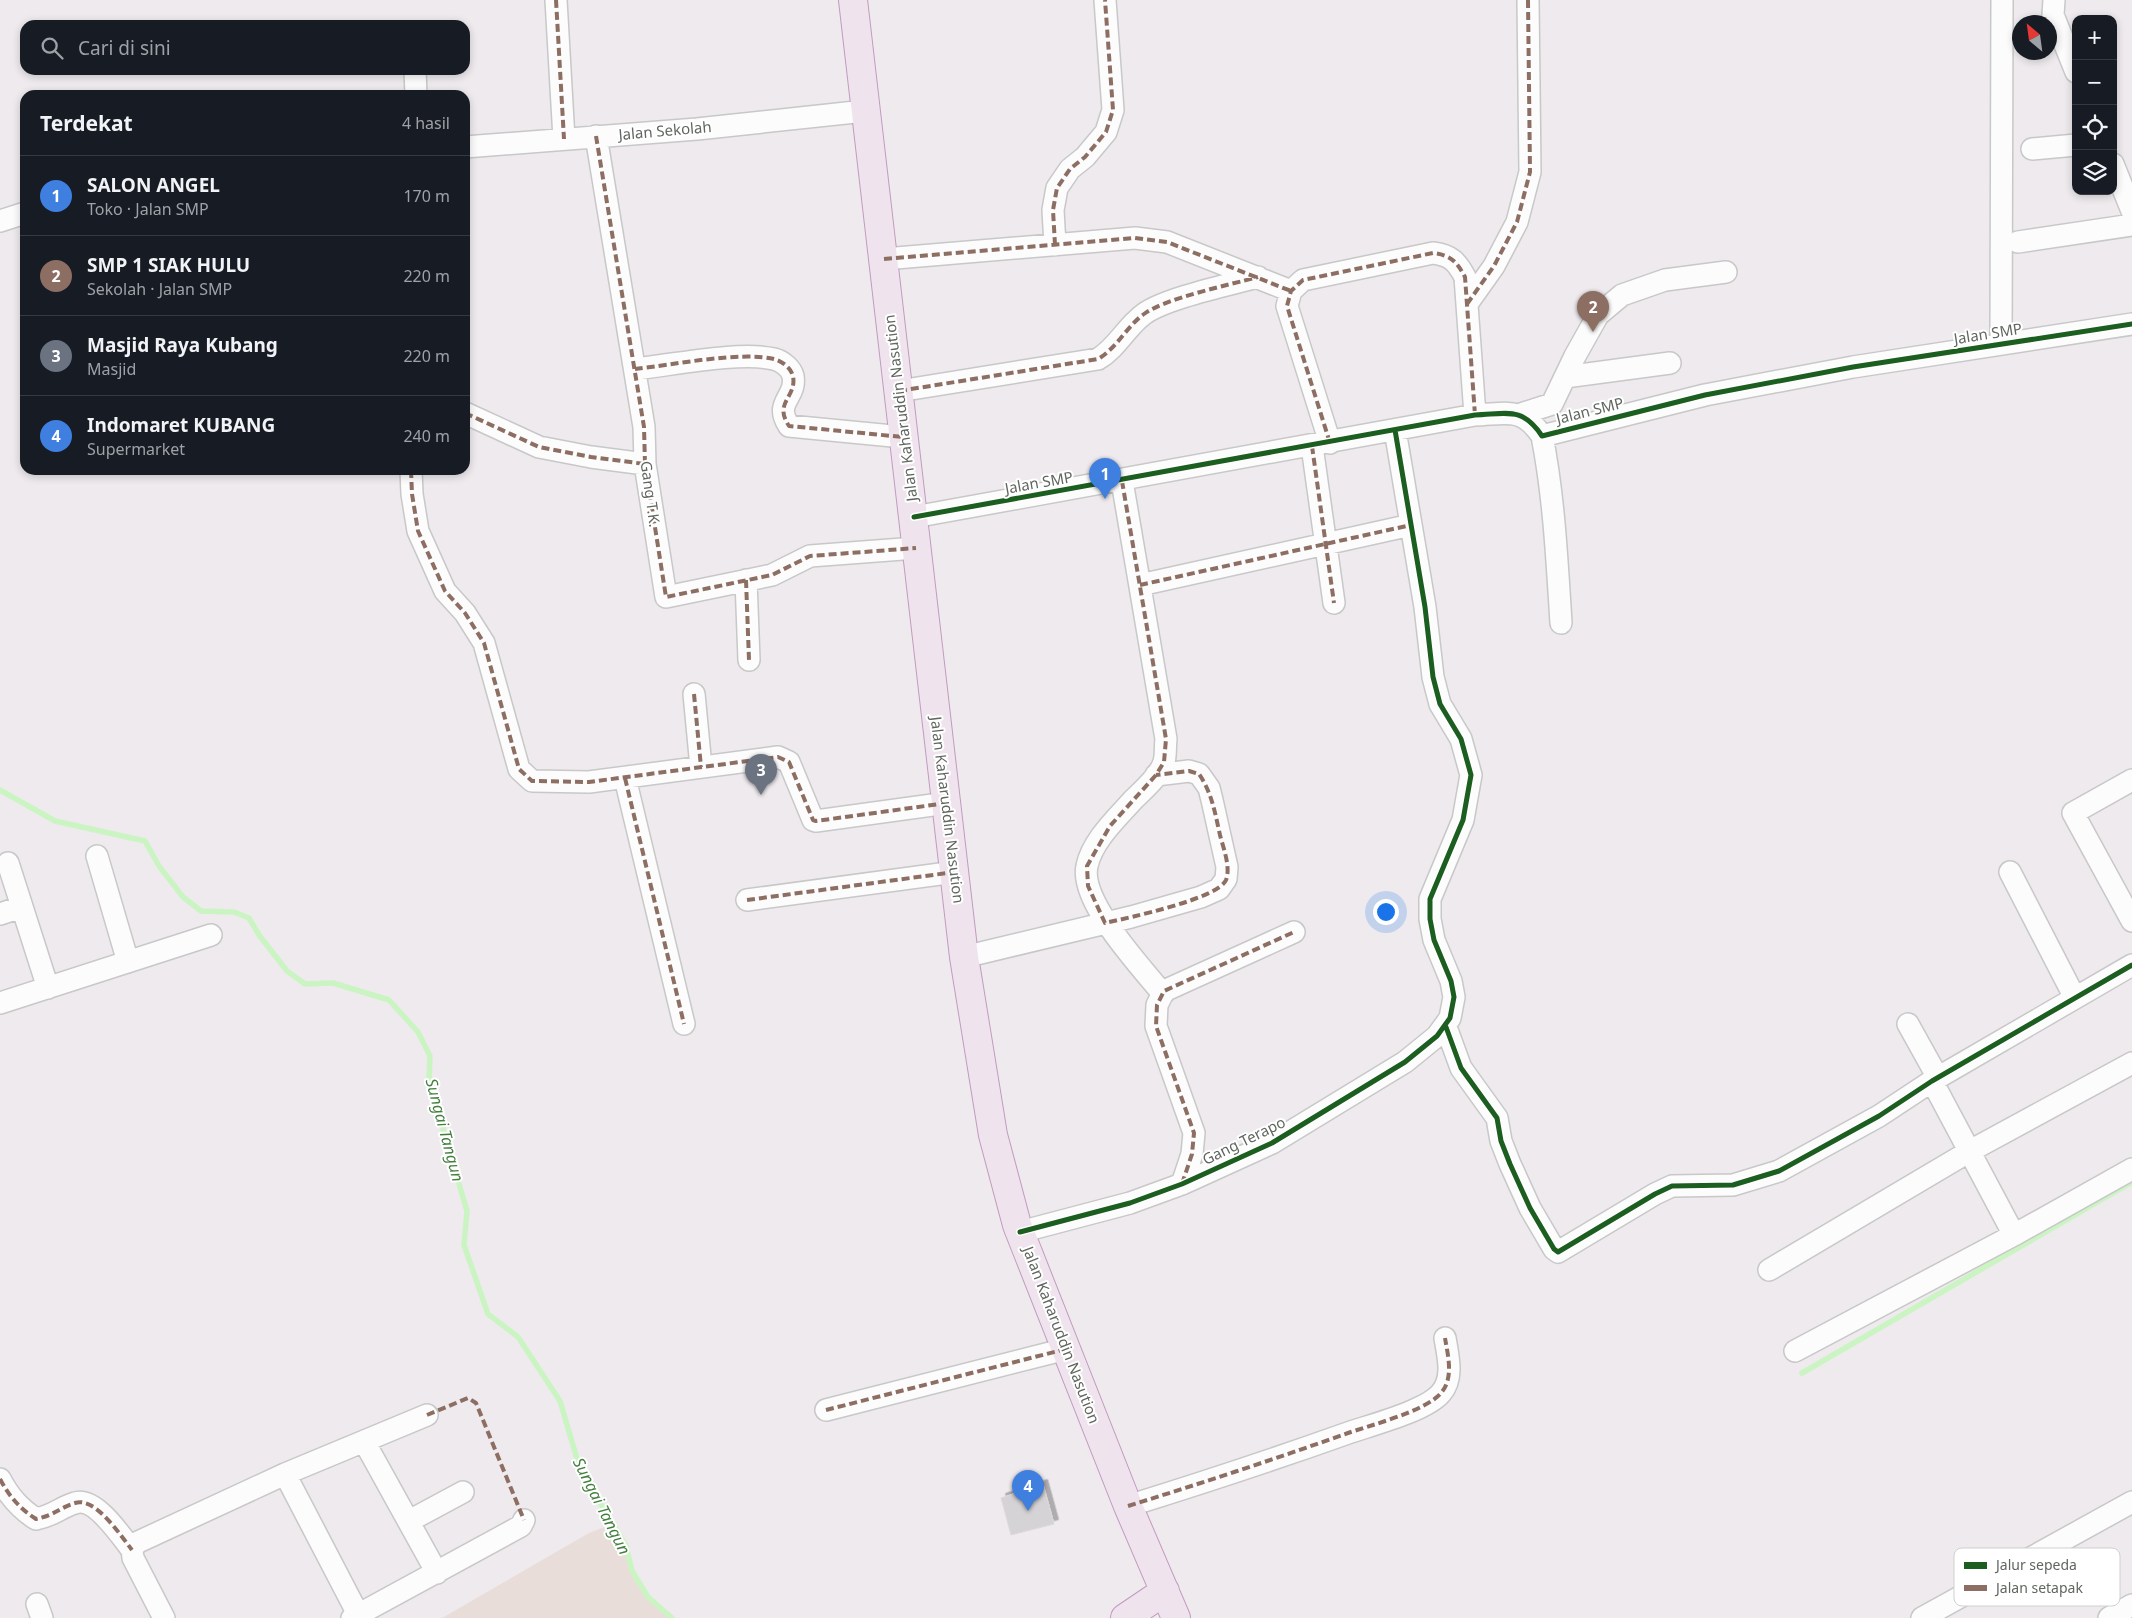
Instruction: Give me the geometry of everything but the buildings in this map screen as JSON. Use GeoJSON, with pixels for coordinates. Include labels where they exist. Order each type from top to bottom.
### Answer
{"type":"FeatureCollection","features":[{"type":"Feature","properties":{"kind":"highway","name":"Jalan Kaharuddin Nasution"},"geometry":{"type":"LineString","coordinates":[[852,0],[884,259],[964,957],[994,1135],[1020,1232],[1128,1506],[1176,1618]]}},
{"type":"Feature","properties":{"kind":"highway"},"geometry":{"type":"LineString","coordinates":[[1125,1618],[1165,1591]]}},
{"type":"Feature","properties":{"kind":"street"},"geometry":{"type":"LineString","coordinates":[[556,0],[564,139]]}},
{"type":"Feature","properties":{"kind":"street"},"geometry":{"type":"LineString","coordinates":[[1055,245],[1053,210],[1057,188],[1070,169],[1085,157],[1106,132],[1113,110],[1105,0]]}},
{"type":"Feature","properties":{"kind":"street"},"geometry":{"type":"LineString","coordinates":[[1467,304],[1494,266],[1517,222],[1530,172],[1528,0]]}},
{"type":"Feature","properties":{"kind":"street"},"geometry":{"type":"LineString","coordinates":[[2002,0],[2002,344]]}},
{"type":"Feature","properties":{"kind":"street"},"geometry":{"type":"LineString","coordinates":[[2054,0],[2053,15],[2072,62]]}},
{"type":"Feature","properties":{"kind":"street"},"geometry":{"type":"LineString","coordinates":[[415,75],[416,90]]}},
{"type":"Feature","properties":{"kind":"street","name":"Jalan Sekolah"},"geometry":{"type":"LineString","coordinates":[[470,147],[865,111]]}},
{"type":"Feature","properties":{"kind":"street","name":"Gang T.K."},"geometry":{"type":"LineString","coordinates":[[596,136],[644,427],[645,464],[666,597],[772,575],[810,556],[916,548]]}},
{"type":"Feature","properties":{"kind":"street"},"geometry":{"type":"LineString","coordinates":[[2032,149],[2072,145]]}},
{"type":"Feature","properties":{"kind":"street"},"geometry":{"type":"LineString","coordinates":[[2117,174],[2132,211]]}},
{"type":"Feature","properties":{"kind":"street"},"geometry":{"type":"LineString","coordinates":[[0,221],[20,215]]}},
{"type":"Feature","properties":{"kind":"street"},"geometry":{"type":"LineString","coordinates":[[2018,242],[2132,224]]}},
{"type":"Feature","properties":{"kind":"street"},"geometry":{"type":"LineString","coordinates":[[884,259],[1135,238],[1167,242],[1291,291]]}},
{"type":"Feature","properties":{"kind":"street"},"geometry":{"type":"LineString","coordinates":[[1334,603],[1326,544],[1321,444],[1286,306],[1291,291],[1303,280],[1434,253],[1446,254],[1458,263],[1465,277],[1475,415]]}},
{"type":"Feature","properties":{"kind":"street"},"geometry":{"type":"LineString","coordinates":[[1521,414],[1552,404],[1598,315],[1622,295],[1665,280],[1726,272]]}},
{"type":"Feature","properties":{"kind":"street"},"geometry":{"type":"LineString","coordinates":[[899,391],[1098,359],[1109,353],[1133,322],[1146,312],[1172,302],[1258,277]]}},
{"type":"Feature","properties":{"kind":"street","name":"Jalan SMP"},"geometry":{"type":"LineString","coordinates":[[914,517],[1122,481],[1475,415],[1521,414],[1534,423],[1542,436],[1705,395],[1853,367],[2132,324]]}},
{"type":"Feature","properties":{"kind":"street"},"geometry":{"type":"LineString","coordinates":[[635,369],[737,357],[774,359],[787,366],[793,376],[792,389],[784,404],[783,417],[789,426],[903,437]]}},
{"type":"Feature","properties":{"kind":"street"},"geometry":{"type":"LineString","coordinates":[[1565,377],[1670,363]]}},
{"type":"Feature","properties":{"kind":"street"},"geometry":{"type":"LineString","coordinates":[[470,415],[539,446],[591,457],[645,464]]}},
{"type":"Feature","properties":{"kind":"street"},"geometry":{"type":"LineString","coordinates":[[1395,430],[1425,607],[1433,677],[1440,704],[1460,738],[1471,775],[1463,820],[1430,899],[1430,919],[1434,940],[1454,996],[1448,1023],[1461,1068],[1497,1118],[1501,1141],[1530,1208],[1554,1249],[1558,1252],[1654,1194],[1672,1186],[1733,1185],[1779,1171],[1879,1116],[1935,1080],[2132,966]]}},
{"type":"Feature","properties":{"kind":"street"},"geometry":{"type":"LineString","coordinates":[[1542,436],[1548,464],[1556,540],[1561,623]]}},
{"type":"Feature","properties":{"kind":"street"},"geometry":{"type":"LineString","coordinates":[[412,475],[412,494],[418,531],[445,591],[465,613],[484,643],[519,769],[532,781],[589,782],[778,757],[784,758],[789,762],[813,820],[816,821],[947,803]]}},
{"type":"Feature","properties":{"kind":"street"},"geometry":{"type":"LineString","coordinates":[[1122,481],[1166,739],[1164,762],[1156,774],[1110,826],[1086,866],[1088,886],[1105,923],[1163,994]]}},
{"type":"Feature","properties":{"kind":"street"},"geometry":{"type":"LineString","coordinates":[[1140,585],[1411,525]]}},
{"type":"Feature","properties":{"kind":"street"},"geometry":{"type":"LineString","coordinates":[[746,580],[749,660]]}},
{"type":"Feature","properties":{"kind":"street"},"geometry":{"type":"LineString","coordinates":[[694,694],[701,768]]}},
{"type":"Feature","properties":{"kind":"street"},"geometry":{"type":"LineString","coordinates":[[964,957],[1105,923],[1201,897],[1219,889],[1226,880],[1227,867],[1209,788],[1200,774],[1189,771],[1156,774]]}},
{"type":"Feature","properties":{"kind":"street"},"geometry":{"type":"LineString","coordinates":[[625,778],[684,1024]]}},
{"type":"Feature","properties":{"kind":"street"},"geometry":{"type":"LineString","coordinates":[[2132,780],[2073,813],[2126,895],[2132,921]]}},
{"type":"Feature","properties":{"kind":"street"},"geometry":{"type":"LineString","coordinates":[[97,856],[128,962]]}},
{"type":"Feature","properties":{"kind":"street"},"geometry":{"type":"LineString","coordinates":[[8,863],[48,988]]}},
{"type":"Feature","properties":{"kind":"street"},"geometry":{"type":"LineString","coordinates":[[747,900],[955,872]]}},
{"type":"Feature","properties":{"kind":"street"},"geometry":{"type":"LineString","coordinates":[[2010,872],[2075,998]]}},
{"type":"Feature","properties":{"kind":"street"},"geometry":{"type":"LineString","coordinates":[[0,914],[21,907]]}},
{"type":"Feature","properties":{"kind":"street"},"geometry":{"type":"LineString","coordinates":[[1182,1184],[1192,1154],[1194,1133],[1156,1026],[1157,1005],[1164,991],[1294,932]]}},
{"type":"Feature","properties":{"kind":"street"},"geometry":{"type":"LineString","coordinates":[[0,1004],[211,935]]}},
{"type":"Feature","properties":{"kind":"street","name":"Gang Terapo"},"geometry":{"type":"LineString","coordinates":[[1020,1232],[1130,1203],[1182,1184],[1272,1143],[1406,1062],[1448,1023]]}},
{"type":"Feature","properties":{"kind":"street"},"geometry":{"type":"LineString","coordinates":[[1908,1024],[1970,1151],[2014,1235]]}},
{"type":"Feature","properties":{"kind":"street"},"geometry":{"type":"LineString","coordinates":[[1769,1270],[1970,1151],[2132,1063]]}},
{"type":"Feature","properties":{"kind":"street"},"geometry":{"type":"LineString","coordinates":[[1796,1351],[2014,1235],[2132,1169]]}},
{"type":"Feature","properties":{"kind":"street"},"geometry":{"type":"LineString","coordinates":[[1128,1506],[1396,1417],[1429,1402],[1446,1386],[1449,1375],[1445,1338]]}},
{"type":"Feature","properties":{"kind":"street"},"geometry":{"type":"LineString","coordinates":[[826,1410],[1066,1349]]}},
{"type":"Feature","properties":{"kind":"street"},"geometry":{"type":"LineString","coordinates":[[132,1550],[136,1543],[285,1474],[365,1443],[427,1416]]}},
{"type":"Feature","properties":{"kind":"street"},"geometry":{"type":"LineString","coordinates":[[365,1443],[437,1573]]}},
{"type":"Feature","properties":{"kind":"street"},"geometry":{"type":"LineString","coordinates":[[285,1474],[356,1617],[521,1526],[524,1520]]}},
{"type":"Feature","properties":{"kind":"street"},"geometry":{"type":"LineString","coordinates":[[0,1479],[7,1493],[22,1510],[36,1519],[51,1516],[76,1502],[90,1503],[101,1512],[132,1550],[133,1558],[164,1618]]}},
{"type":"Feature","properties":{"kind":"street"},"geometry":{"type":"LineString","coordinates":[[409,1521],[463,1492]]}},
{"type":"Feature","properties":{"kind":"street"},"geometry":{"type":"LineString","coordinates":[[2049,1548],[2132,1502]]}},
{"type":"Feature","properties":{"kind":"street"},"geometry":{"type":"LineString","coordinates":[[1922,1618],[1954,1600]]}},
{"type":"Feature","properties":{"kind":"street"},"geometry":{"type":"LineString","coordinates":[[2109,1618],[2132,1605]]}},
{"type":"Feature","properties":{"kind":"shaded area"},"geometry":{"type":"Polygon","coordinates":[[[612,1524],[626,1546],[632,1571],[648,1597],[672,1618],[442,1618],[589,1533],[612,1524]]]}},
{"type":"Feature","properties":{"kind":"waterway","name":"Sungai Tangun"},"geometry":{"type":"LineString","coordinates":[[0,790],[55,821],[145,841],[159,866],[183,897],[201,911],[234,912],[249,918],[259,935],[287,971],[305,984],[333,983],[389,1000],[418,1032],[430,1056],[429,1081],[467,1211],[464,1245],[488,1314],[518,1337],[560,1401],[580,1469],[626,1546],[632,1571],[648,1597],[672,1618]]}},
{"type":"Feature","properties":{"kind":"waterway"},"geometry":{"type":"LineString","coordinates":[[1802,1373],[2132,1182]]}},
{"type":"Feature","properties":{"kind":"marked path"},"geometry":{"type":"LineString","coordinates":[[556,0],[564,139]]}},
{"type":"Feature","properties":{"kind":"marked path"},"geometry":{"type":"LineString","coordinates":[[1055,245],[1053,210],[1057,188],[1070,169],[1085,157],[1106,132],[1113,110],[1105,0]]}},
{"type":"Feature","properties":{"kind":"marked path"},"geometry":{"type":"LineString","coordinates":[[1467,304],[1494,266],[1517,222],[1530,172],[1528,0]]}},
{"type":"Feature","properties":{"kind":"marked path"},"geometry":{"type":"LineString","coordinates":[[596,136],[644,427],[645,464],[666,597],[772,575],[810,556],[916,548]]}},
{"type":"Feature","properties":{"kind":"marked path"},"geometry":{"type":"LineString","coordinates":[[884,259],[1135,238],[1167,242],[1291,291]]}},
{"type":"Feature","properties":{"kind":"marked path"},"geometry":{"type":"LineString","coordinates":[[1330,443],[1287,306],[1291,291],[1303,280],[1433,253],[1444,255],[1453,260],[1465,277],[1475,415]]}},
{"type":"Feature","properties":{"kind":"marked path"},"geometry":{"type":"LineString","coordinates":[[899,391],[1098,359],[1111,349],[1138,319],[1154,308],[1182,297],[1258,277]]}},
{"type":"Feature","properties":{"kind":"marked path"},"geometry":{"type":"LineString","coordinates":[[635,369],[725,358],[760,357],[774,359],[786,365],[793,376],[792,390],[783,411],[789,426],[903,437]]}},
{"type":"Feature","properties":{"kind":"marked path"},"geometry":{"type":"LineString","coordinates":[[470,415],[539,447],[591,457],[645,464]]}},
{"type":"Feature","properties":{"kind":"marked path"},"geometry":{"type":"LineString","coordinates":[[1312,446],[1334,603]]}},
{"type":"Feature","properties":{"kind":"marked path"},"geometry":{"type":"LineString","coordinates":[[411,475],[412,494],[418,531],[445,591],[465,613],[484,643],[519,769],[532,781],[589,782],[778,757],[789,762],[813,820],[816,821],[947,803]]}},
{"type":"Feature","properties":{"kind":"marked path"},"geometry":{"type":"LineString","coordinates":[[1122,481],[1166,739],[1164,762],[1156,775],[1110,826],[1087,866],[1088,886],[1105,923],[1190,901],[1207,894],[1226,880],[1228,869],[1215,811],[1207,788],[1199,774],[1189,771],[1156,775]]}},
{"type":"Feature","properties":{"kind":"marked path"},"geometry":{"type":"LineString","coordinates":[[1140,585],[1411,525]]}},
{"type":"Feature","properties":{"kind":"marked path"},"geometry":{"type":"LineString","coordinates":[[746,580],[749,660]]}},
{"type":"Feature","properties":{"kind":"marked path"},"geometry":{"type":"LineString","coordinates":[[694,694],[701,767]]}},
{"type":"Feature","properties":{"kind":"marked path"},"geometry":{"type":"LineString","coordinates":[[625,778],[684,1024]]}},
{"type":"Feature","properties":{"kind":"marked path"},"geometry":{"type":"LineString","coordinates":[[747,900],[955,872]]}},
{"type":"Feature","properties":{"kind":"marked path"},"geometry":{"type":"LineString","coordinates":[[1182,1184],[1192,1154],[1194,1133],[1156,1026],[1157,1005],[1164,991],[1294,932]]}},
{"type":"Feature","properties":{"kind":"marked path"},"geometry":{"type":"LineString","coordinates":[[1128,1506],[1384,1422],[1423,1406],[1434,1400],[1448,1381],[1449,1367],[1445,1338]]}},
{"type":"Feature","properties":{"kind":"marked path"},"geometry":{"type":"LineString","coordinates":[[826,1410],[1066,1349]]}},
{"type":"Feature","properties":{"kind":"marked path"},"geometry":{"type":"LineString","coordinates":[[427,1415],[468,1398],[476,1403],[524,1520]]}},
{"type":"Feature","properties":{"kind":"marked path"},"geometry":{"type":"LineString","coordinates":[[0,1479],[15,1501],[36,1519],[48,1516],[75,1503],[83,1502],[91,1505],[107,1519],[132,1550]]}},
{"type":"Feature","properties":{"kind":"cycle path"},"geometry":{"type":"LineString","coordinates":[[914,517],[1475,415],[1505,413],[1520,416],[1535,426],[1542,436],[1705,395],[1853,367],[2132,324]]}},
{"type":"Feature","properties":{"kind":"cycle path"},"geometry":{"type":"LineString","coordinates":[[1020,1232],[1130,1203],[1182,1184],[1272,1143],[1405,1062],[1437,1036],[1450,1018],[1454,997],[1451,981],[1434,940],[1430,919],[1430,899],[1463,820],[1471,775],[1461,739],[1440,704],[1433,677],[1425,607],[1395,430]]}},
{"type":"Feature","properties":{"kind":"cycle path"},"geometry":{"type":"LineString","coordinates":[[1446,1027],[1461,1068],[1497,1118],[1501,1141],[1530,1208],[1554,1249],[1558,1252],[1655,1194],[1672,1186],[1733,1185],[1779,1171],[1879,1116],[1932,1081],[2132,965]]}},
{"type":"Feature","properties":{"kind":"place","name":"SMP 1 SIAK HULU"},"geometry":{"type":"Point","coordinates":[1593,332]}},
{"type":"Feature","properties":{"kind":"place","name":"SALON ANGEL"},"geometry":{"type":"Point","coordinates":[1105,499]}},
{"type":"Feature","properties":{"kind":"place","name":"Masjid Raya Kubang"},"geometry":{"type":"Point","coordinates":[761,795]}},
{"type":"Feature","properties":{"kind":"place","name":"Indomaret KUBANG"},"geometry":{"type":"Point","coordinates":[1028,1511]}}]}
